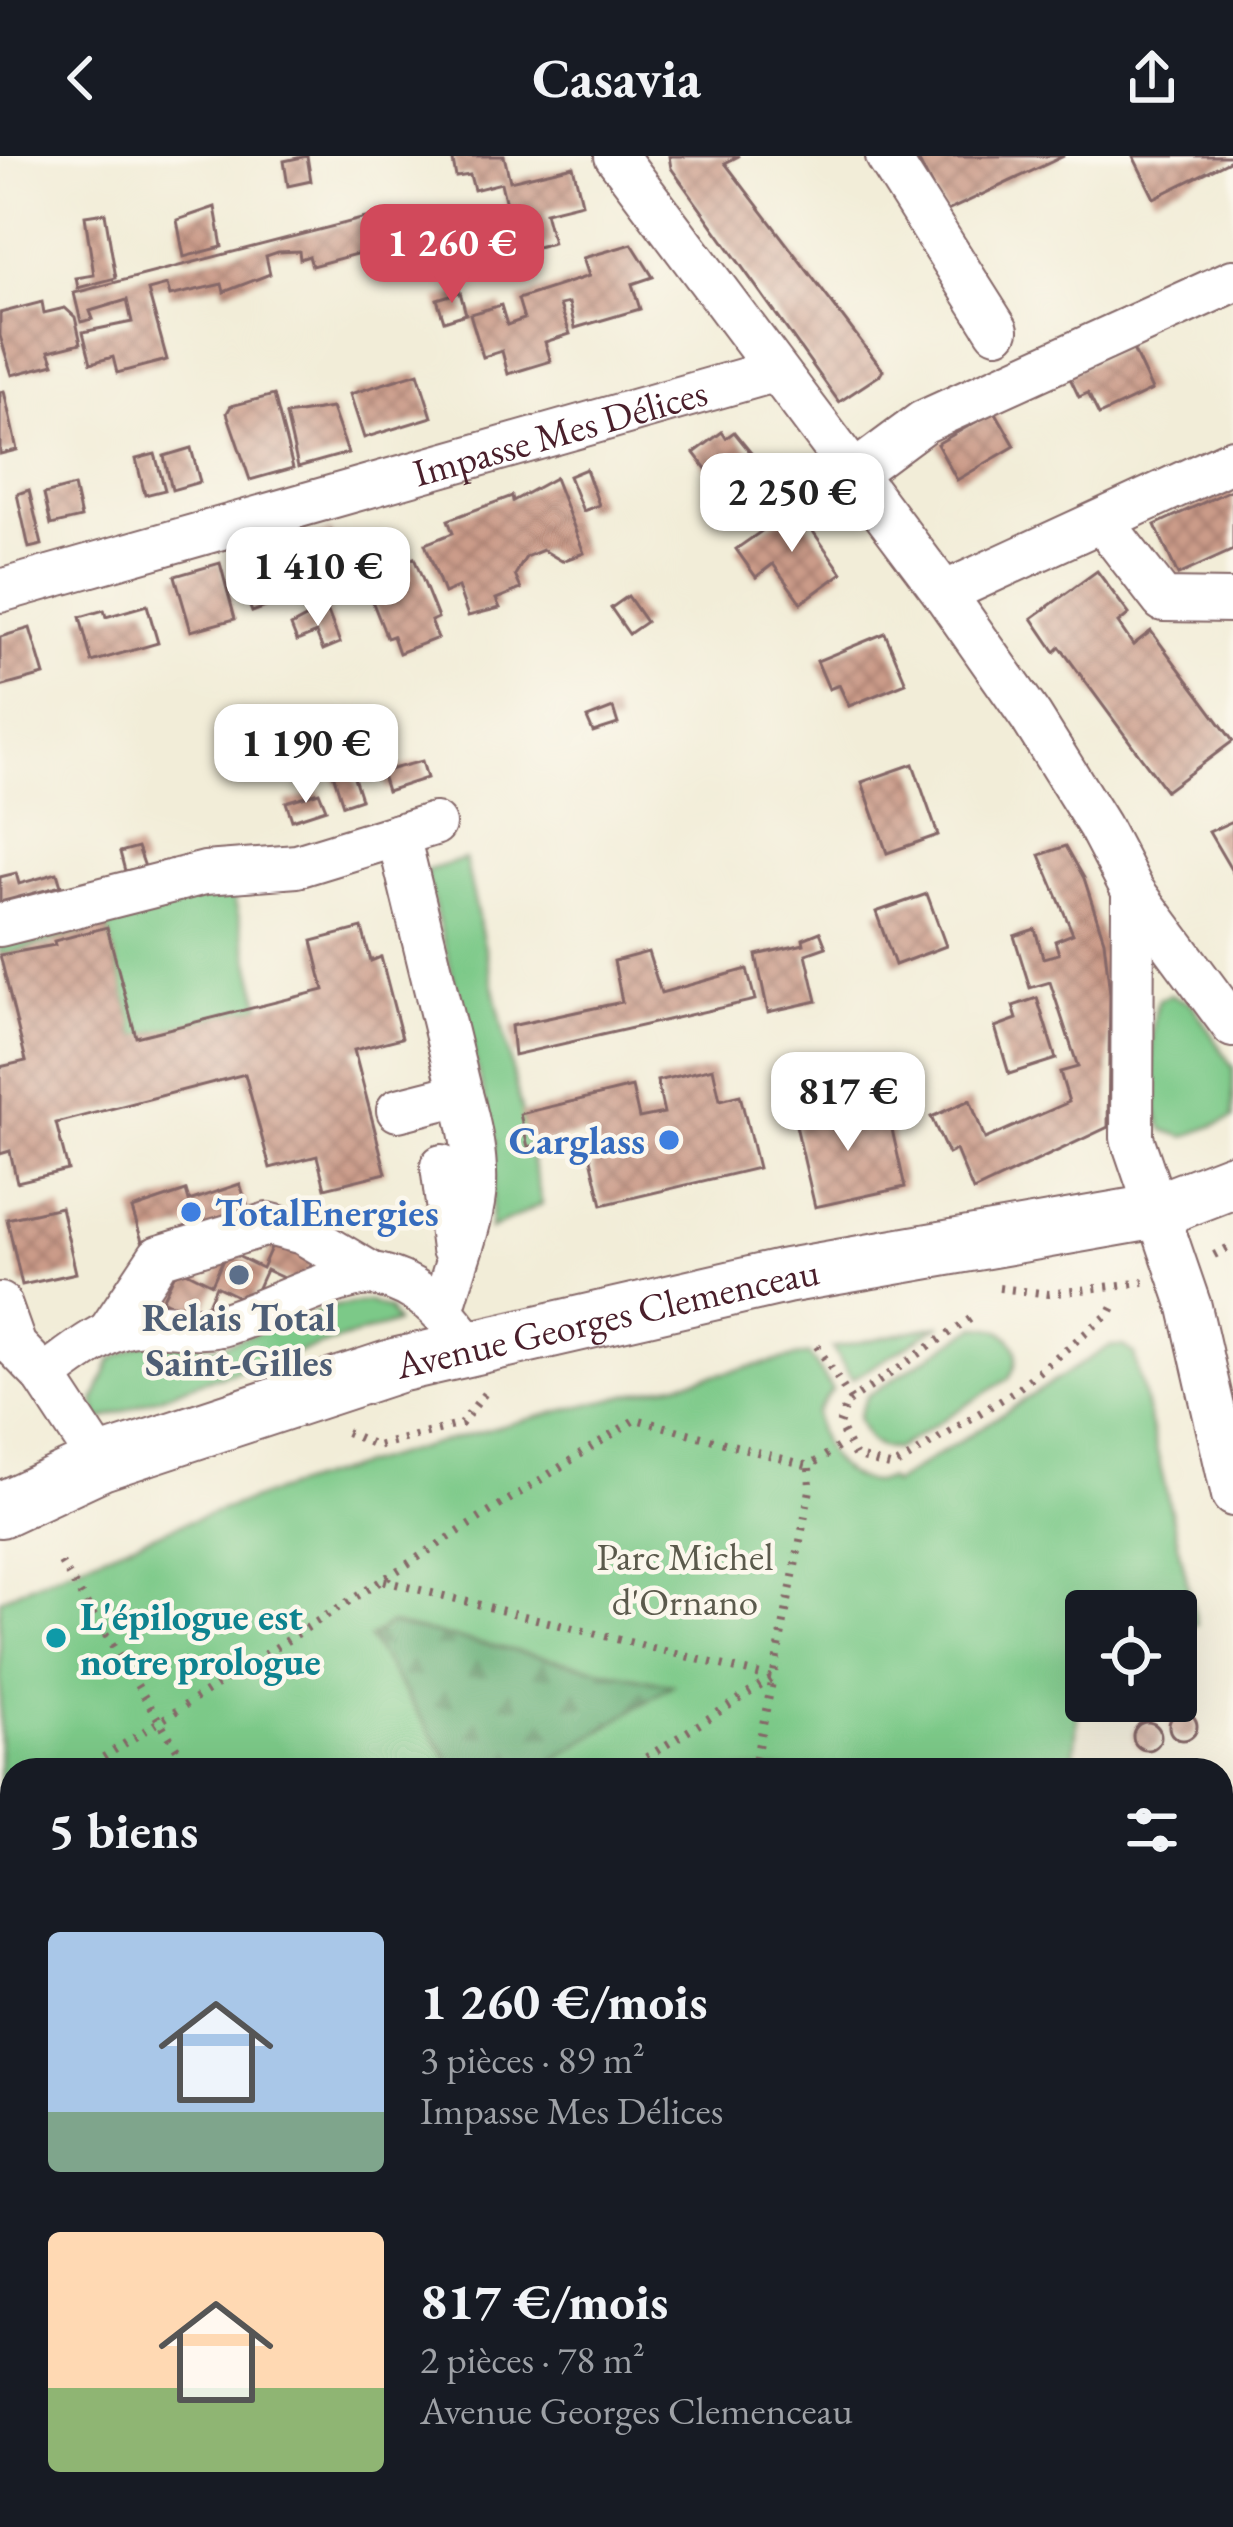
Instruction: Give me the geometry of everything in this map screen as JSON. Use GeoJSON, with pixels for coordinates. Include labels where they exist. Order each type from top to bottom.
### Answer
{"type":"FeatureCollection","features":[{"type":"Feature","properties":{"kind":"main road","name":"Avenue Georges Clemenceau"},"geometry":{"type":"LineString","coordinates":[[0,1510],[101,1463],[335,1383],[465,1327],[1154,1212],[1233,1181]]}},
{"type":"Feature","properties":{"kind":"street"},"geometry":{"type":"LineString","coordinates":[[616,156],[944,593],[1077,789],[1132,891],[1233,1026]]}},
{"type":"Feature","properties":{"kind":"street"},"geometry":{"type":"LineString","coordinates":[[887,156],[997,330]]}},
{"type":"Feature","properties":{"kind":"street"},"geometry":{"type":"LineString","coordinates":[[853,474],[923,422],[1233,281]]}},
{"type":"Feature","properties":{"kind":"street","name":"Impasse Mes Délices"},"geometry":{"type":"LineString","coordinates":[[0,591],[774,371]]}},
{"type":"Feature","properties":{"kind":"street"},"geometry":{"type":"LineString","coordinates":[[944,593],[1233,460]]}},
{"type":"Feature","properties":{"kind":"street"},"geometry":{"type":"LineString","coordinates":[[1102,521],[1163,600],[1233,602]]}},
{"type":"Feature","properties":{"kind":"street"},"geometry":{"type":"LineString","coordinates":[[0,925],[205,873],[297,866],[416,830],[479,1177],[465,1327]]}},
{"type":"Feature","properties":{"kind":"street"},"geometry":{"type":"LineString","coordinates":[[1132,891],[1132,1138],[1190,1307],[1233,1495]]}},
{"type":"Feature","properties":{"kind":"street"},"geometry":{"type":"LineString","coordinates":[[398,1110],[461,1094]]}},
{"type":"Feature","properties":{"kind":"street"},"geometry":{"type":"LineString","coordinates":[[442,1166],[465,1327]]}},
{"type":"Feature","properties":{"kind":"street"},"geometry":{"type":"LineString","coordinates":[[109,1332],[158,1257],[268,1224],[303,1233],[372,1274],[404,1284],[465,1327]]}},
{"type":"Feature","properties":{"kind":"street"},"geometry":{"type":"LineString","coordinates":[[44,1376],[109,1332],[145,1320],[196,1328],[224,1324],[372,1274]]}},
{"type":"Feature","properties":{"kind":"street"},"geometry":{"type":"LineString","coordinates":[[0,1304],[15,1346],[44,1376],[101,1463]]}},
{"type":"Feature","properties":{"kind":"path"},"geometry":{"type":"LineString","coordinates":[[987,1287],[1049,1294],[1153,1279]]}},
{"type":"Feature","properties":{"kind":"path"},"geometry":{"type":"LineString","coordinates":[[970,1319],[851,1400],[841,1415],[845,1443],[862,1460],[893,1467],[1015,1391],[1110,1313],[1116,1301]]}},
{"type":"Feature","properties":{"kind":"path"},"geometry":{"type":"LineString","coordinates":[[331,1425],[377,1445],[461,1424],[465,1327]]}},
{"type":"Feature","properties":{"kind":"path"},"geometry":{"type":"LineString","coordinates":[[817,1346],[851,1400]]}},
{"type":"Feature","properties":{"kind":"path"},"geometry":{"type":"LineString","coordinates":[[102,1758],[637,1419],[809,1466],[845,1443]]}},
{"type":"Feature","properties":{"kind":"path"},"geometry":{"type":"LineString","coordinates":[[756,1758],[810,1490],[809,1466]]}},
{"type":"Feature","properties":{"kind":"path"},"geometry":{"type":"LineString","coordinates":[[61,1563],[182,1758]]}},
{"type":"Feature","properties":{"kind":"path"},"geometry":{"type":"LineString","coordinates":[[383,1580],[773,1678]]}},
{"type":"Feature","properties":{"kind":"path"},"geometry":{"type":"LineString","coordinates":[[645,1758],[773,1678]]}},
{"type":"Feature","properties":{"kind":"green space"},"geometry":{"type":"Polygon","coordinates":[[[465,859],[542,1204],[490,1229],[496,1142],[425,871],[465,859]]]}},
{"type":"Feature","properties":{"kind":"green space"},"geometry":{"type":"Polygon","coordinates":[[[231,886],[261,1006],[136,1037],[107,927],[0,955],[0,942],[231,886]]]}},
{"type":"Feature","properties":{"kind":"green space"},"geometry":{"type":"Polygon","coordinates":[[[1170,995],[1191,1003],[1233,1068],[1233,1118],[1185,1137],[1164,1130],[1153,1086],[1155,1011],[1159,1000],[1170,995]]]}},
{"type":"Feature","properties":{"kind":"green space"},"geometry":{"type":"Polygon","coordinates":[[[368,1302],[389,1309],[396,1323],[196,1383],[98,1421],[94,1402],[111,1360],[142,1344],[175,1340],[217,1347],[335,1306],[368,1302]]]}},
{"type":"Feature","properties":{"kind":"green space"},"geometry":{"type":"Polygon","coordinates":[[[941,1325],[852,1379],[832,1348],[941,1325]]]}},
{"type":"Feature","properties":{"kind":"green space"},"geometry":{"type":"Polygon","coordinates":[[[976,1327],[998,1330],[1012,1341],[1017,1358],[1008,1379],[896,1449],[871,1441],[858,1417],[867,1396],[976,1327]]]}},
{"type":"Feature","properties":{"kind":"green space","name":"Parc Michel d'Ornano"},"geometry":{"type":"Polygon","coordinates":[[[1110,1346],[1123,1346],[1134,1354],[1189,1590],[1065,1590],[1065,1722],[1077,1722],[1074,1758],[0,1758],[0,1599],[98,1557],[296,1485],[499,1427],[809,1354],[832,1390],[816,1412],[828,1453],[860,1480],[888,1479],[892,1484],[1110,1346]]]}},
{"type":"Feature","properties":{"kind":"green space"},"geometry":{"type":"Polygon","coordinates":[[[390,1624],[672,1685],[557,1758],[447,1758],[369,1638],[390,1624]]]}},
{"type":"Feature","properties":{"kind":"building"},"geometry":{"type":"Polygon","coordinates":[[[307,156],[311,181],[288,186],[284,161],[307,156]]]}},
{"type":"Feature","properties":{"kind":"building"},"geometry":{"type":"Polygon","coordinates":[[[452,156],[504,156],[510,181],[573,166],[582,203],[545,212],[553,243],[517,252],[501,183],[474,190],[470,175],[456,177],[452,156]]]}},
{"type":"Feature","properties":{"kind":"building"},"geometry":{"type":"Polygon","coordinates":[[[669,156],[739,156],[725,163],[883,370],[880,375],[839,402],[671,168],[669,156]]]}},
{"type":"Feature","properties":{"kind":"building"},"geometry":{"type":"Polygon","coordinates":[[[916,156],[1064,156],[945,212],[916,156]]]}},
{"type":"Feature","properties":{"kind":"building"},"geometry":{"type":"Polygon","coordinates":[[[1133,156],[1233,156],[1233,159],[1154,198],[1133,156]]]}},
{"type":"Feature","properties":{"kind":"building"},"geometry":{"type":"Polygon","coordinates":[[[215,207],[222,247],[184,257],[177,220],[215,207]]]}},
{"type":"Feature","properties":{"kind":"building"},"geometry":{"type":"Polygon","coordinates":[[[105,213],[116,278],[78,288],[76,278],[94,275],[85,216],[105,213]]]}},
{"type":"Feature","properties":{"kind":"building"},"geometry":{"type":"Polygon","coordinates":[[[369,217],[378,248],[312,266],[309,256],[300,259],[299,251],[278,252],[266,256],[270,274],[224,292],[222,284],[170,296],[167,285],[148,290],[167,360],[117,373],[113,357],[91,363],[83,332],[132,322],[127,300],[90,311],[93,319],[81,322],[74,293],[369,217]]]}},
{"type":"Feature","properties":{"kind":"building"},"geometry":{"type":"Polygon","coordinates":[[[632,244],[653,277],[632,284],[640,309],[575,328],[569,303],[560,305],[570,334],[545,342],[551,361],[508,374],[502,351],[483,357],[470,314],[501,305],[507,325],[524,319],[518,299],[589,276],[583,258],[632,244]]]}},
{"type":"Feature","properties":{"kind":"building"},"geometry":{"type":"Polygon","coordinates":[[[460,292],[466,314],[444,321],[437,299],[460,292]]]}},
{"type":"Feature","properties":{"kind":"building"},"geometry":{"type":"Polygon","coordinates":[[[42,302],[44,313],[65,308],[75,317],[81,343],[49,351],[54,364],[12,375],[0,336],[0,313],[42,302]]]}},
{"type":"Feature","properties":{"kind":"building"},"geometry":{"type":"Polygon","coordinates":[[[1131,345],[1152,390],[1099,415],[1088,393],[1079,397],[1068,374],[1131,345]]]}},
{"type":"Feature","properties":{"kind":"building"},"geometry":{"type":"Polygon","coordinates":[[[418,373],[432,417],[364,438],[350,394],[418,373]]]}},
{"type":"Feature","properties":{"kind":"building"},"geometry":{"type":"Polygon","coordinates":[[[4,391],[17,450],[0,454],[0,392],[4,391]]]}},
{"type":"Feature","properties":{"kind":"building"},"geometry":{"type":"Polygon","coordinates":[[[274,395],[293,468],[250,480],[227,413],[231,406],[274,395]]]}},
{"type":"Feature","properties":{"kind":"building"},"geometry":{"type":"Polygon","coordinates":[[[332,408],[348,453],[298,467],[286,415],[332,408]]]}},
{"type":"Feature","properties":{"kind":"building"},"geometry":{"type":"Polygon","coordinates":[[[995,411],[1015,446],[957,480],[937,444],[995,411]]]}},
{"type":"Feature","properties":{"kind":"building"},"geometry":{"type":"Polygon","coordinates":[[[722,432],[726,438],[734,432],[760,464],[723,491],[694,453],[722,432]]]}},
{"type":"Feature","properties":{"kind":"building"},"geometry":{"type":"Polygon","coordinates":[[[191,448],[200,482],[172,490],[164,456],[191,448]]]}},
{"type":"Feature","properties":{"kind":"building"},"geometry":{"type":"Polygon","coordinates":[[[155,454],[165,490],[145,495],[136,459],[155,454]]]}},
{"type":"Feature","properties":{"kind":"building"},"geometry":{"type":"Polygon","coordinates":[[[586,469],[599,505],[583,511],[569,476],[586,469]]]}},
{"type":"Feature","properties":{"kind":"building"},"geometry":{"type":"Polygon","coordinates":[[[555,478],[584,553],[562,561],[543,550],[526,557],[515,575],[521,589],[496,599],[500,608],[468,616],[458,587],[444,593],[425,544],[453,533],[448,520],[512,496],[513,501],[555,478]]]}},
{"type":"Feature","properties":{"kind":"building"},"geometry":{"type":"Polygon","coordinates":[[[74,486],[81,518],[51,525],[44,494],[74,486]]]}},
{"type":"Feature","properties":{"kind":"building"},"geometry":{"type":"Polygon","coordinates":[[[1233,489],[1233,550],[1178,575],[1155,525],[1233,489]]]}},
{"type":"Feature","properties":{"kind":"building"},"geometry":{"type":"Polygon","coordinates":[[[29,490],[42,545],[29,548],[17,494],[29,490]]]}},
{"type":"Feature","properties":{"kind":"building"},"geometry":{"type":"Polygon","coordinates":[[[796,507],[842,573],[801,603],[773,564],[756,577],[736,549],[796,507]]]}},
{"type":"Feature","properties":{"kind":"building"},"geometry":{"type":"Polygon","coordinates":[[[331,530],[356,590],[327,602],[312,565],[301,569],[292,546],[331,530]]]}},
{"type":"Feature","properties":{"kind":"building"},"geometry":{"type":"Polygon","coordinates":[[[277,549],[295,596],[252,612],[234,566],[277,549]]]}},
{"type":"Feature","properties":{"kind":"building"},"geometry":{"type":"Polygon","coordinates":[[[414,558],[438,618],[431,621],[438,638],[399,653],[393,636],[387,638],[363,578],[414,558]]]}},
{"type":"Feature","properties":{"kind":"building"},"geometry":{"type":"Polygon","coordinates":[[[220,563],[235,619],[191,631],[175,576],[220,563]]]}},
{"type":"Feature","properties":{"kind":"building"},"geometry":{"type":"Polygon","coordinates":[[[1097,571],[1129,614],[1118,623],[1133,645],[1151,631],[1233,741],[1166,791],[1060,647],[1055,652],[1032,618],[1097,571]]]}},
{"type":"Feature","properties":{"kind":"building"},"geometry":{"type":"Polygon","coordinates":[[[628,596],[646,622],[629,634],[611,608],[628,596]]]}},
{"type":"Feature","properties":{"kind":"building"},"geometry":{"type":"Polygon","coordinates":[[[147,605],[158,643],[92,662],[80,617],[104,610],[106,617],[147,605]]]}},
{"type":"Feature","properties":{"kind":"building"},"geometry":{"type":"Polygon","coordinates":[[[326,607],[340,643],[323,650],[316,633],[297,641],[291,626],[326,607]]]}},
{"type":"Feature","properties":{"kind":"building"},"geometry":{"type":"Polygon","coordinates":[[[30,628],[44,675],[0,687],[0,637],[30,628]]]}},
{"type":"Feature","properties":{"kind":"building"},"geometry":{"type":"Polygon","coordinates":[[[885,633],[906,683],[849,706],[839,685],[829,689],[817,661],[885,633]]]}},
{"type":"Feature","properties":{"kind":"building"},"geometry":{"type":"Polygon","coordinates":[[[613,708],[618,724],[593,732],[587,718],[613,708]]]}},
{"type":"Feature","properties":{"kind":"building"},"geometry":{"type":"Polygon","coordinates":[[[422,761],[427,778],[387,791],[381,772],[422,761]]]}},
{"type":"Feature","properties":{"kind":"building"},"geometry":{"type":"Polygon","coordinates":[[[913,764],[938,835],[887,853],[862,782],[913,764]]]}},
{"type":"Feature","properties":{"kind":"building"},"geometry":{"type":"Polygon","coordinates":[[[350,765],[361,799],[343,805],[332,770],[350,765]]]}},
{"type":"Feature","properties":{"kind":"building"},"geometry":{"type":"Polygon","coordinates":[[[319,792],[326,809],[292,820],[286,802],[319,792]]]}},
{"type":"Feature","properties":{"kind":"building"},"geometry":{"type":"Polygon","coordinates":[[[1233,821],[1233,873],[1209,832],[1233,821]]]}},
{"type":"Feature","properties":{"kind":"building"},"geometry":{"type":"Polygon","coordinates":[[[1066,846],[1084,878],[1104,940],[1110,994],[1108,1127],[973,1191],[956,1150],[948,1154],[931,1117],[970,1100],[985,1139],[1069,1102],[1060,1072],[1078,1067],[1050,982],[1030,988],[1014,936],[1035,929],[1043,958],[1059,954],[1055,941],[1073,934],[1040,855],[1066,846]]]}},
{"type":"Feature","properties":{"kind":"building"},"geometry":{"type":"Polygon","coordinates":[[[138,847],[145,867],[125,871],[120,852],[138,847]]]}},
{"type":"Feature","properties":{"kind":"building"},"geometry":{"type":"Polygon","coordinates":[[[16,873],[19,884],[57,873],[61,886],[0,902],[0,877],[16,873]]]}},
{"type":"Feature","properties":{"kind":"building"},"geometry":{"type":"Polygon","coordinates":[[[927,894],[946,946],[895,965],[876,912],[927,894]]]}},
{"type":"Feature","properties":{"kind":"building"},"geometry":{"type":"Polygon","coordinates":[[[107,927],[136,1037],[324,990],[312,941],[362,928],[371,961],[381,957],[402,1038],[354,1050],[386,1173],[325,1188],[317,1156],[270,1168],[245,1074],[56,1123],[68,1170],[17,1182],[10,1151],[0,1154],[0,1067],[26,1061],[0,955],[55,945],[54,941],[107,927]]]}},
{"type":"Feature","properties":{"kind":"building"},"geometry":{"type":"Polygon","coordinates":[[[820,932],[826,947],[806,954],[817,1001],[768,1012],[756,955],[804,944],[803,939],[820,932]]]}},
{"type":"Feature","properties":{"kind":"building"},"geometry":{"type":"Polygon","coordinates":[[[648,952],[661,993],[747,969],[755,1000],[514,1055],[511,1026],[622,1002],[614,961],[648,952]]]}},
{"type":"Feature","properties":{"kind":"building"},"geometry":{"type":"Polygon","coordinates":[[[1037,998],[1056,1059],[1009,1074],[995,1027],[1017,1019],[1013,1006],[1037,998]]]}},
{"type":"Feature","properties":{"kind":"building","name":"Carglass"},"geometry":{"type":"Polygon","coordinates":[[[713,1068],[720,1100],[740,1095],[758,1168],[602,1205],[585,1133],[528,1147],[520,1114],[632,1087],[639,1118],[664,1113],[657,1081],[713,1068]]]}},
{"type":"Feature","properties":{"kind":"building"},"geometry":{"type":"Polygon","coordinates":[[[826,1100],[832,1128],[857,1123],[854,1110],[886,1103],[905,1187],[815,1207],[792,1108],[826,1100]]]}},
{"type":"Feature","properties":{"kind":"building","name":"TotalEnergies"},"geometry":{"type":"Polygon","coordinates":[[[240,1184],[251,1216],[192,1236],[188,1226],[142,1241],[132,1209],[186,1191],[189,1201],[240,1184]]]}},
{"type":"Feature","properties":{"kind":"building"},"geometry":{"type":"Polygon","coordinates":[[[61,1207],[76,1273],[22,1285],[7,1219],[61,1207]]]}},
{"type":"Feature","properties":{"kind":"building"},"geometry":{"type":"Polygon","coordinates":[[[277,1234],[317,1253],[301,1286],[266,1270],[251,1303],[216,1286],[201,1320],[162,1300],[178,1267],[212,1284],[227,1251],[262,1268],[277,1234]]]}},
{"type":"Feature","properties":{"kind":"building"},"geometry":{"type":"Polygon","coordinates":[[[1170,1722],[1196,1722],[1196,1731],[1188,1739],[1178,1739],[1170,1731],[1170,1722]]]}},
{"type":"Feature","properties":{"kind":"building"},"geometry":{"type":"Polygon","coordinates":[[[1142,1723],[1152,1723],[1160,1731],[1160,1741],[1152,1749],[1142,1749],[1134,1741],[1134,1731],[1142,1723]]]}},
{"type":"Feature","properties":{"kind":"place","name":"Carglass"},"geometry":{"type":"Point","coordinates":[669,1140]}},
{"type":"Feature","properties":{"kind":"place","name":"TotalEnergies"},"geometry":{"type":"Point","coordinates":[191,1212]}},
{"type":"Feature","properties":{"kind":"place","name":"Relais Total Saint-Gilles"},"geometry":{"type":"Point","coordinates":[239,1275]}},
{"type":"Feature","properties":{"kind":"place","name":"L'épilogue est notre prologue"},"geometry":{"type":"Point","coordinates":[56,1638]}}]}
